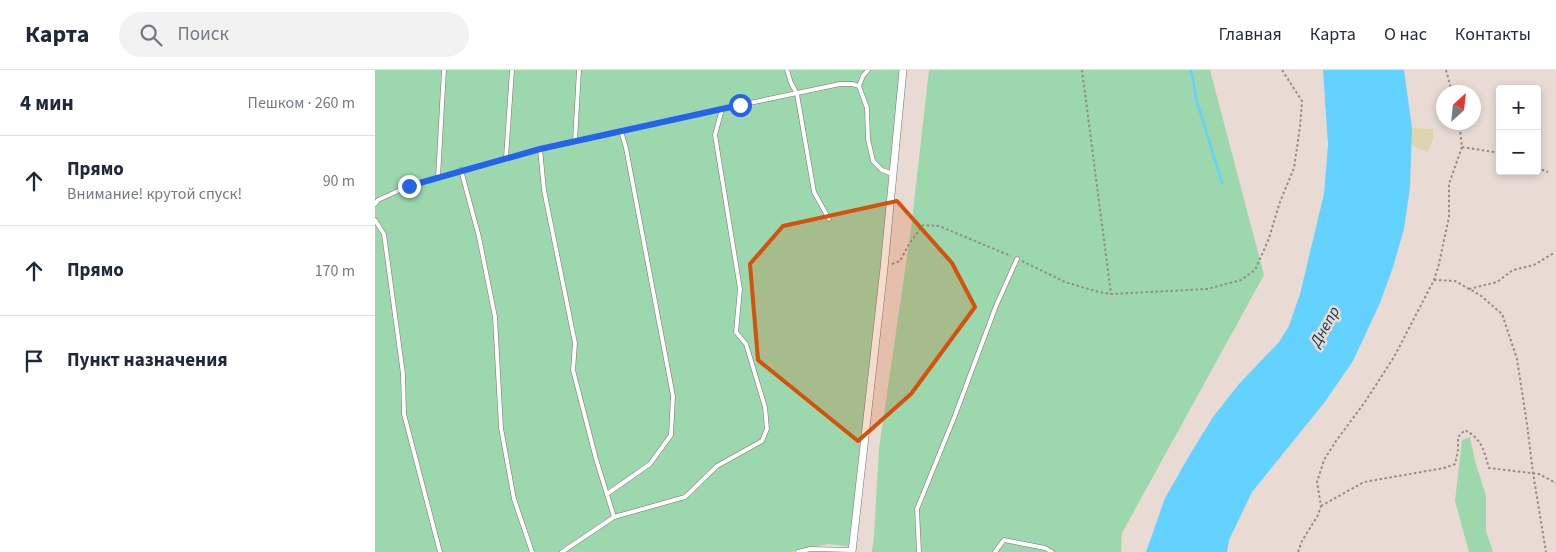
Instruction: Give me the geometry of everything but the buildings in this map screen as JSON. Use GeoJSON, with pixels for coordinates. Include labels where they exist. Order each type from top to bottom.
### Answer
{"type":"FeatureCollection","features":[{"type":"Feature","properties":{"kind":"street"},"geometry":{"type":"LineString","coordinates":[[852,551],[884,268],[903,70]]}},
{"type":"Feature","properties":{"kind":"lane"},"geometry":{"type":"LineString","coordinates":[[438,177],[444,70]]}},
{"type":"Feature","properties":{"kind":"lane"},"geometry":{"type":"LineString","coordinates":[[506,158],[512,70]]}},
{"type":"Feature","properties":{"kind":"lane"},"geometry":{"type":"LineString","coordinates":[[575,141],[579,70]]}},
{"type":"Feature","properties":{"kind":"lane"},"geometry":{"type":"LineString","coordinates":[[787,70],[797,94],[814,192],[829,219]]}},
{"type":"Feature","properties":{"kind":"lane"},"geometry":{"type":"LineString","coordinates":[[861,70],[863,76]]}},
{"type":"Feature","properties":{"kind":"lane"},"geometry":{"type":"LineString","coordinates":[[868,70],[859,86],[867,108],[868,139],[873,161],[882,170],[893,174]]}},
{"type":"Feature","properties":{"kind":"lane"},"geometry":{"type":"LineString","coordinates":[[375,204],[378,200],[409,186],[540,149],[840,84],[859,86]]}},
{"type":"Feature","properties":{"kind":"lane"},"geometry":{"type":"LineString","coordinates":[[563,552],[614,517],[685,497],[717,466],[762,441],[767,429],[765,407],[746,344],[736,332],[739,289],[715,135],[722,109]]}},
{"type":"Feature","properties":{"kind":"lane"},"geometry":{"type":"LineString","coordinates":[[607,494],[650,464],[671,435],[673,396],[626,148],[621,131]]}},
{"type":"Feature","properties":{"kind":"lane"},"geometry":{"type":"LineString","coordinates":[[540,149],[544,190],[575,343],[573,370],[614,517]]}},
{"type":"Feature","properties":{"kind":"lane"},"geometry":{"type":"LineString","coordinates":[[461,170],[481,245],[495,317],[501,428],[514,499],[532,552]]}},
{"type":"Feature","properties":{"kind":"lane"},"geometry":{"type":"LineString","coordinates":[[375,220],[384,234],[403,374],[404,414],[440,552]]}},
{"type":"Feature","properties":{"kind":"lane"},"geometry":{"type":"LineString","coordinates":[[919,552],[917,510],[996,306],[1017,259]]}},
{"type":"Feature","properties":{"kind":"lane"},"geometry":{"type":"LineString","coordinates":[[995,552],[1004,540],[1045,548],[1052,552]]}},
{"type":"Feature","properties":{"kind":"lane"},"geometry":{"type":"LineString","coordinates":[[799,552],[810,548],[852,551]]}},
{"type":"Feature","properties":{"kind":"path"},"geometry":{"type":"LineString","coordinates":[[1082,70],[1111,294]]}},
{"type":"Feature","properties":{"kind":"path"},"geometry":{"type":"LineString","coordinates":[[884,268],[900,261],[909,244],[923,225],[939,226],[1017,259],[1065,282],[1099,292],[1111,294],[1207,289],[1241,280],[1255,270],[1268,241],[1293,168],[1302,101],[1282,70]]}},
{"type":"Feature","properties":{"kind":"path"},"geometry":{"type":"LineString","coordinates":[[1446,70],[1450,85]]}},
{"type":"Feature","properties":{"kind":"path"},"geometry":{"type":"LineString","coordinates":[[1298,552],[1321,506],[1317,482],[1324,460],[1394,357],[1434,280],[1449,217],[1449,184],[1462,147],[1460,130]]}},
{"type":"Feature","properties":{"kind":"path"},"geometry":{"type":"LineString","coordinates":[[1462,147],[1496,152]]}},
{"type":"Feature","properties":{"kind":"path"},"geometry":{"type":"LineString","coordinates":[[1541,169],[1549,172]]}},
{"type":"Feature","properties":{"kind":"path"},"geometry":{"type":"LineString","coordinates":[[1469,289],[1497,282],[1513,270],[1534,265],[1554,253]]}},
{"type":"Feature","properties":{"kind":"path"},"geometry":{"type":"LineString","coordinates":[[1434,280],[1455,281],[1480,295],[1502,314],[1517,359],[1546,552]]}},
{"type":"Feature","properties":{"kind":"path"},"geometry":{"type":"LineString","coordinates":[[1321,506],[1364,482],[1444,468],[1455,464],[1458,437],[1465,430],[1474,435],[1480,442],[1489,468],[1539,474],[1556,483]]}},
{"type":"Feature","properties":{"kind":"highlighted area"},"geometry":{"type":"Polygon","coordinates":[[[897,201],[952,263],[975,307],[911,394],[858,441],[758,360],[750,264],[783,226],[897,201]]]}},
{"type":"Feature","properties":{"kind":"green space"},"geometry":{"type":"Polygon","coordinates":[[[375,70],[900,70],[854,547],[828,544],[791,552],[375,552],[375,70]]]}},
{"type":"Feature","properties":{"kind":"green space"},"geometry":{"type":"Polygon","coordinates":[[[929,70],[1210,70],[1264,275],[1122,533],[1121,552],[872,552],[879,449],[911,229],[929,70]]]}},
{"type":"Feature","properties":{"kind":"green space"},"geometry":{"type":"Polygon","coordinates":[[[1470,437],[1486,496],[1486,531],[1493,552],[1469,552],[1455,501],[1462,440],[1470,437]]]}},
{"type":"Feature","properties":{"kind":"sand"},"geometry":{"type":"Polygon","coordinates":[[[1412,128],[1433,129],[1433,139],[1428,152],[1411,145],[1412,128]]]}},
{"type":"Feature","properties":{"kind":"water","name":"Днепр"},"geometry":{"type":"Polygon","coordinates":[[[1323,70],[1404,70],[1412,128],[1410,187],[1404,229],[1380,303],[1353,361],[1324,403],[1252,492],[1229,540],[1227,552],[1146,552],[1165,498],[1213,417],[1239,384],[1279,342],[1289,326],[1300,294],[1324,194],[1328,145],[1323,70]]]}},
{"type":"Feature","properties":{"kind":"waterway"},"geometry":{"type":"LineString","coordinates":[[1191,70],[1197,102],[1222,183]]}},
{"type":"Feature","properties":{"kind":"route"},"geometry":{"type":"LineString","coordinates":[[409,186],[540,149],[740,105]]}}]}
